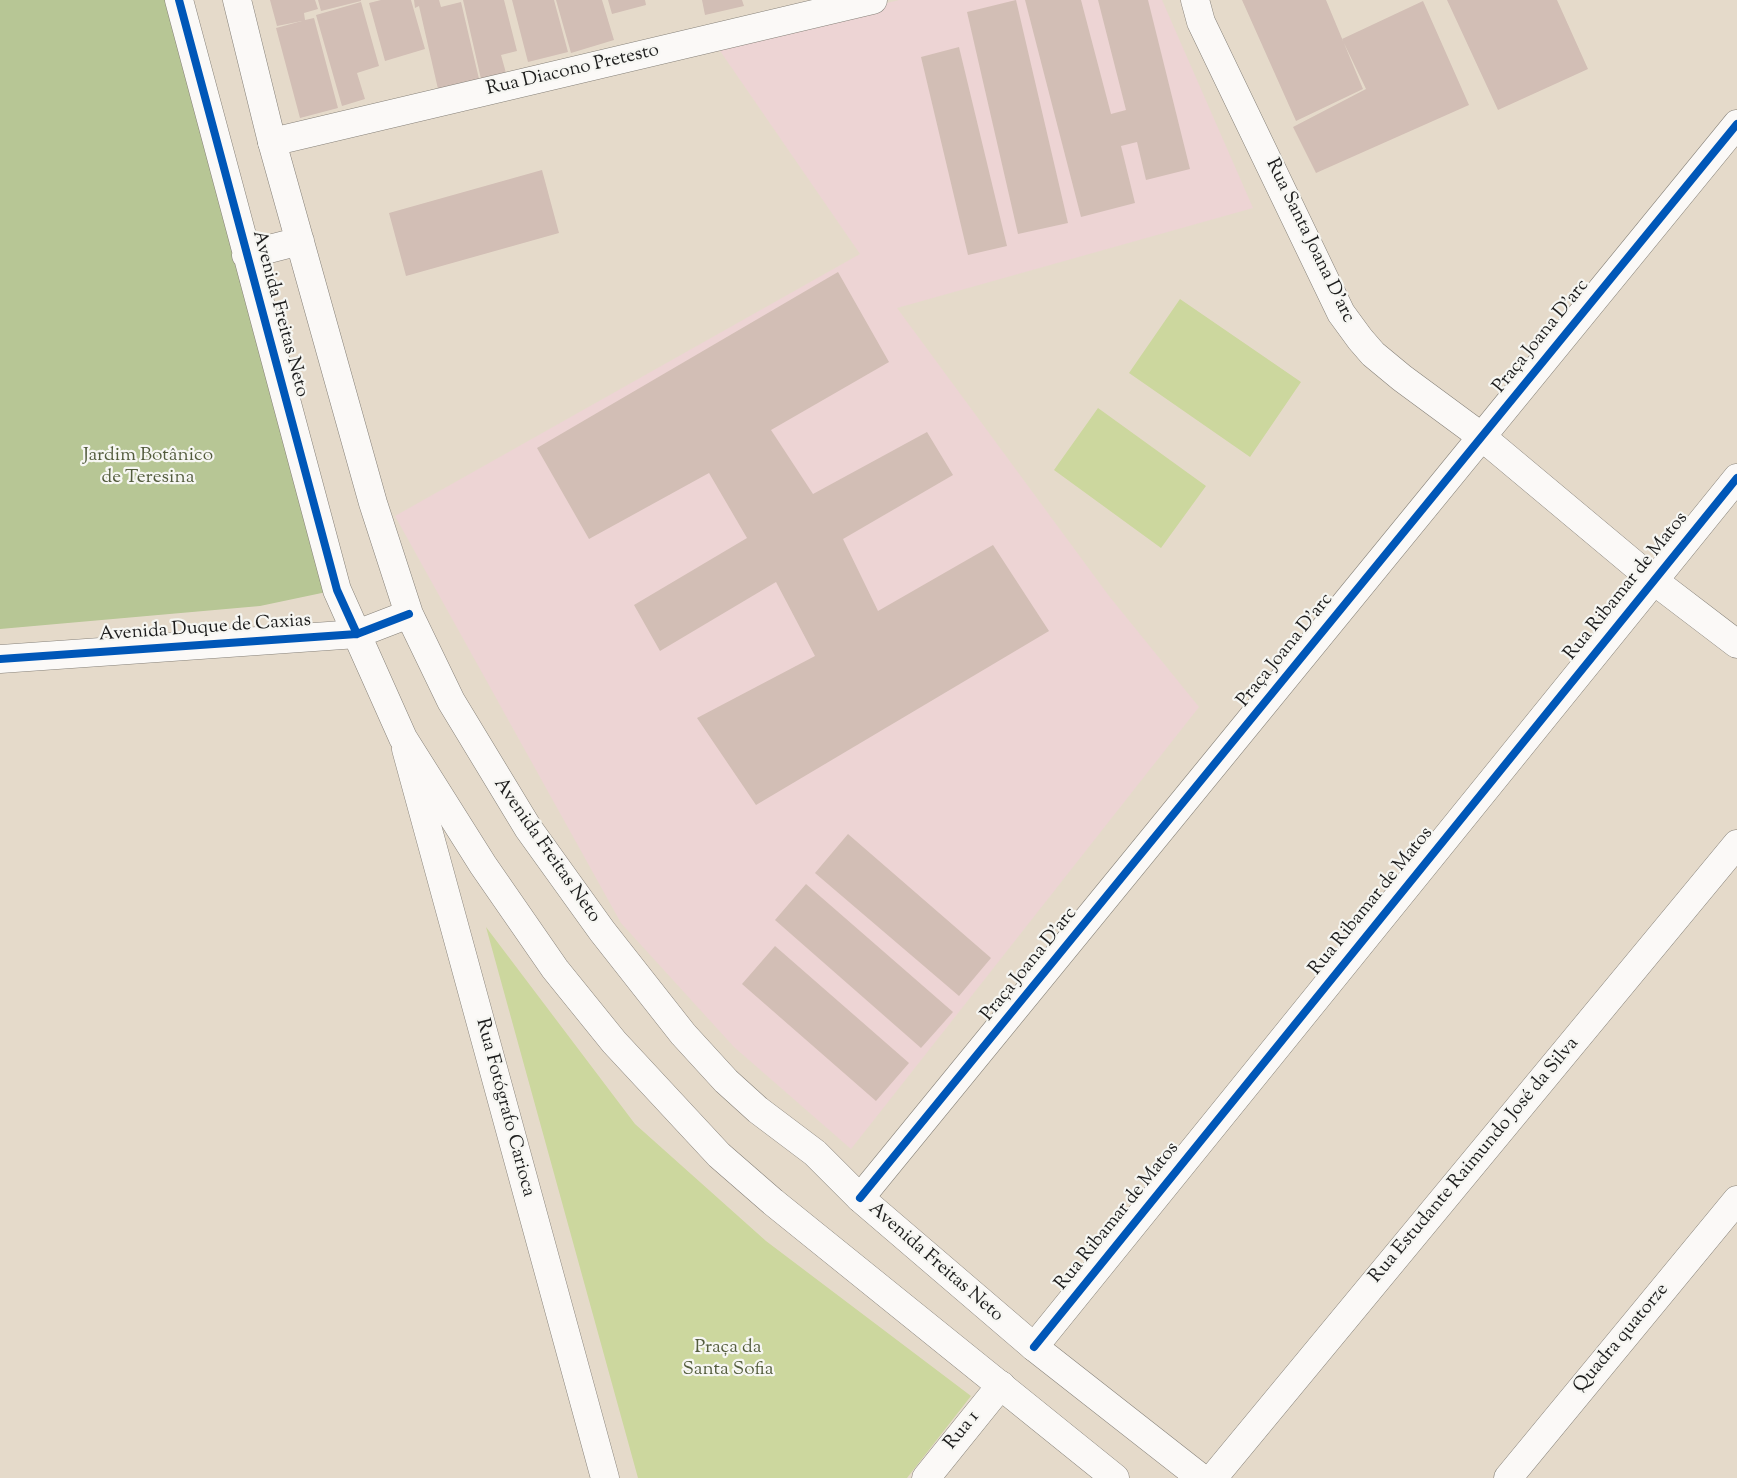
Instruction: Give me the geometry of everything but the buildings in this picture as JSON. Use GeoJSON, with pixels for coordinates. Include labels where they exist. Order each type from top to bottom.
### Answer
{"type":"FeatureCollection","features":[{"type":"Feature","properties":{"kind":"street","name":"Avenida Freitas Neto"},"geometry":{"type":"LineString","coordinates":[[179,0],[337,590],[403,738],[483,865],[555,969],[614,1042],[719,1155],[773,1202],[1001,1384],[1115,1478]]}},
{"type":"Feature","properties":{"kind":"street","name":"Avenida Freitas Neto"},"geometry":{"type":"LineString","coordinates":[[237,0],[272,142],[373,503],[409,614],[451,701],[492,772],[528,828],[602,931],[683,1034],[726,1080],[758,1110],[815,1153],[860,1198],[1034,1347],[1201,1478]]}},
{"type":"Feature","properties":{"kind":"street","name":"Rua Diacono Pretesto"},"geometry":{"type":"LineString","coordinates":[[272,142],[873,0]]}},
{"type":"Feature","properties":{"kind":"street","name":"Rua Santa Joana D'arc"},"geometry":{"type":"LineString","coordinates":[[1195,0],[1201,22],[1341,314],[1373,354],[1402,378],[1482,437],[1653,580],[1737,644]]}},
{"type":"Feature","properties":{"kind":"street","name":"Praça Joana D'arc"},"geometry":{"type":"LineString","coordinates":[[860,1198],[1737,124]]}},
{"type":"Feature","properties":{"kind":"street"},"geometry":{"type":"LineString","coordinates":[[246,255],[300,241]]}},
{"type":"Feature","properties":{"kind":"street","name":"Rua Ribamar de Matos"},"geometry":{"type":"LineString","coordinates":[[1034,1347],[1737,478]]}},
{"type":"Feature","properties":{"kind":"street","name":"Avenida Duque de Caxias"},"geometry":{"type":"LineString","coordinates":[[0,659],[357,634],[409,614]]}},
{"type":"Feature","properties":{"kind":"street","name":"Rua Fotógrafo Carioca"},"geometry":{"type":"LineString","coordinates":[[403,738],[605,1478]]}},
{"type":"Feature","properties":{"kind":"street","name":"Rua Estudante Raimundo José da Silva"},"geometry":{"type":"LineString","coordinates":[[1213,1478],[1737,844]]}},
{"type":"Feature","properties":{"kind":"street","name":"Quadra quatorze"},"geometry":{"type":"LineString","coordinates":[[1508,1478],[1737,1200]]}},
{"type":"Feature","properties":{"kind":"street","name":"Rua 1"},"geometry":{"type":"LineString","coordinates":[[926,1478],[1001,1384]]}},
{"type":"Feature","properties":{"kind":"shaded area"},"geometry":{"type":"Polygon","coordinates":[[[899,0],[1162,0],[1253,208],[897,308],[1109,596],[1199,707],[851,1149],[734,1047],[621,923],[395,516],[860,254],[716,45],[899,0]]]}},
{"type":"Feature","properties":{"kind":"green space","name":"Jardim Botânico de Teresina"},"geometry":{"type":"Polygon","coordinates":[[[0,0],[175,0],[336,590],[260,606],[0,629],[0,0]]]}},
{"type":"Feature","properties":{"kind":"green space"},"geometry":{"type":"Polygon","coordinates":[[[1180,299],[1301,382],[1250,457],[1129,373],[1180,299]]]}},
{"type":"Feature","properties":{"kind":"green space"},"geometry":{"type":"Polygon","coordinates":[[[1098,408],[1206,486],[1161,548],[1054,470],[1098,408]]]}},
{"type":"Feature","properties":{"kind":"green space","name":"Praça da Santa Sofia"},"geometry":{"type":"Polygon","coordinates":[[[486,927],[635,1124],[766,1241],[971,1396],[907,1478],[638,1478],[486,927]]]}},
{"type":"Feature","properties":{"kind":"cycle path"},"geometry":{"type":"LineString","coordinates":[[179,0],[337,590],[357,634]]}},
{"type":"Feature","properties":{"kind":"cycle path"},"geometry":{"type":"LineString","coordinates":[[860,1198],[1737,124]]}},
{"type":"Feature","properties":{"kind":"cycle path"},"geometry":{"type":"LineString","coordinates":[[1034,1347],[1737,478]]}},
{"type":"Feature","properties":{"kind":"cycle path"},"geometry":{"type":"LineString","coordinates":[[0,659],[357,634],[409,614]]}}]}
